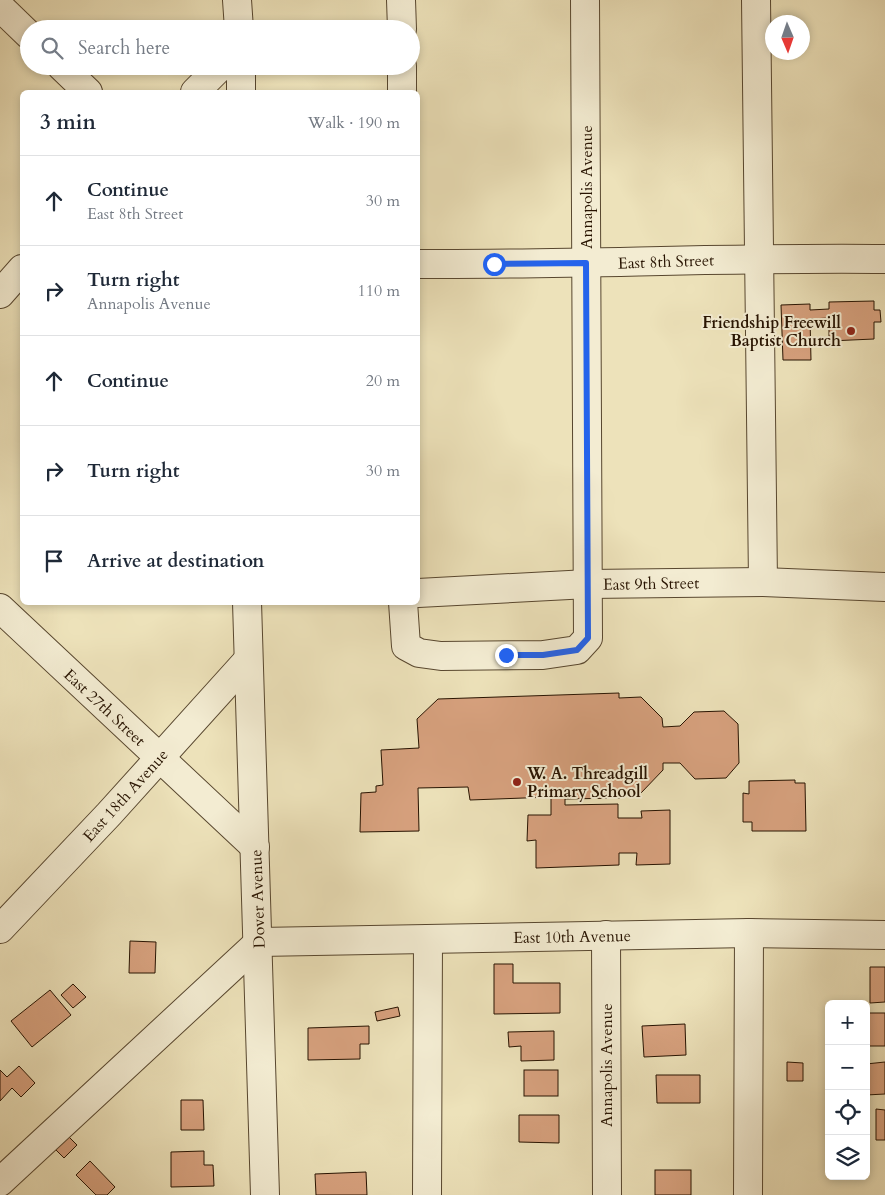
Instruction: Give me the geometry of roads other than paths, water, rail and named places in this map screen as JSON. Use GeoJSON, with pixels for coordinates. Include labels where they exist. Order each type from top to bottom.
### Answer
{"type":"FeatureCollection","features":[{"type":"Feature","properties":{"kind":"street"},"geometry":{"type":"LineString","coordinates":[[237,0],[238,20]]}},
{"type":"Feature","properties":{"kind":"street"},"geometry":{"type":"LineString","coordinates":[[401,0],[402,20]]}},
{"type":"Feature","properties":{"kind":"street","name":"Annapolis Avenue"},"geometry":{"type":"LineString","coordinates":[[403,605],[406,646],[419,653],[441,656],[543,655],[577,650],[588,638],[585,0]]}},
{"type":"Feature","properties":{"kind":"street"},"geometry":{"type":"LineString","coordinates":[[756,0],[763,582]]}},
{"type":"Feature","properties":{"kind":"street"},"geometry":{"type":"LineString","coordinates":[[0,7],[20,26]]}},
{"type":"Feature","properties":{"kind":"street"},"geometry":{"type":"LineString","coordinates":[[70,75],[86,90]]}},
{"type":"Feature","properties":{"kind":"street"},"geometry":{"type":"LineString","coordinates":[[197,90],[212,75]]}},
{"type":"Feature","properties":{"kind":"street"},"geometry":{"type":"LineString","coordinates":[[241,75],[241,90]]}},
{"type":"Feature","properties":{"kind":"street"},"geometry":{"type":"LineString","coordinates":[[402,75],[402,90]]}},
{"type":"Feature","properties":{"kind":"street","name":"East 8th Street"},"geometry":{"type":"LineString","coordinates":[[420,264],[586,263],[759,258],[885,259]]}},
{"type":"Feature","properties":{"kind":"street"},"geometry":{"type":"LineString","coordinates":[[0,294],[20,271]]}},
{"type":"Feature","properties":{"kind":"street","name":"East 9th Street"},"geometry":{"type":"LineString","coordinates":[[420,593],[588,584],[763,582],[885,587]]}},
{"type":"Feature","properties":{"kind":"street","name":"Dover Avenue"},"geometry":{"type":"LineString","coordinates":[[247,605],[259,942],[265,1195]]}},
{"type":"Feature","properties":{"kind":"street","name":"East 27th Street"},"geometry":{"type":"LineString","coordinates":[[0,608],[255,846]]}},
{"type":"Feature","properties":{"kind":"street","name":"East 18th Avenue"},"geometry":{"type":"LineString","coordinates":[[0,929],[110,814],[248,660]]}},
{"type":"Feature","properties":{"kind":"street"},"geometry":{"type":"LineString","coordinates":[[748,1195],[749,933]]}},
{"type":"Feature","properties":{"kind":"street","name":"East 10th Avenue"},"geometry":{"type":"LineString","coordinates":[[259,942],[749,933],[885,935]]}},
{"type":"Feature","properties":{"kind":"street","name":"Annapolis Avenue"},"geometry":{"type":"LineString","coordinates":[[606,935],[608,1195]]}},
{"type":"Feature","properties":{"kind":"street"},"geometry":{"type":"LineString","coordinates":[[427,1195],[428,939]]}},
{"type":"Feature","properties":{"kind":"street"},"geometry":{"type":"LineString","coordinates":[[0,1182],[259,942]]}},
{"type":"Feature","properties":{"kind":"place","name":"Friendship Freewill Baptist Church"},"geometry":{"type":"Point","coordinates":[851,331]}},
{"type":"Feature","properties":{"kind":"place","name":"W. A. Threadgill Primary School"},"geometry":{"type":"Point","coordinates":[517,782]}}]}
